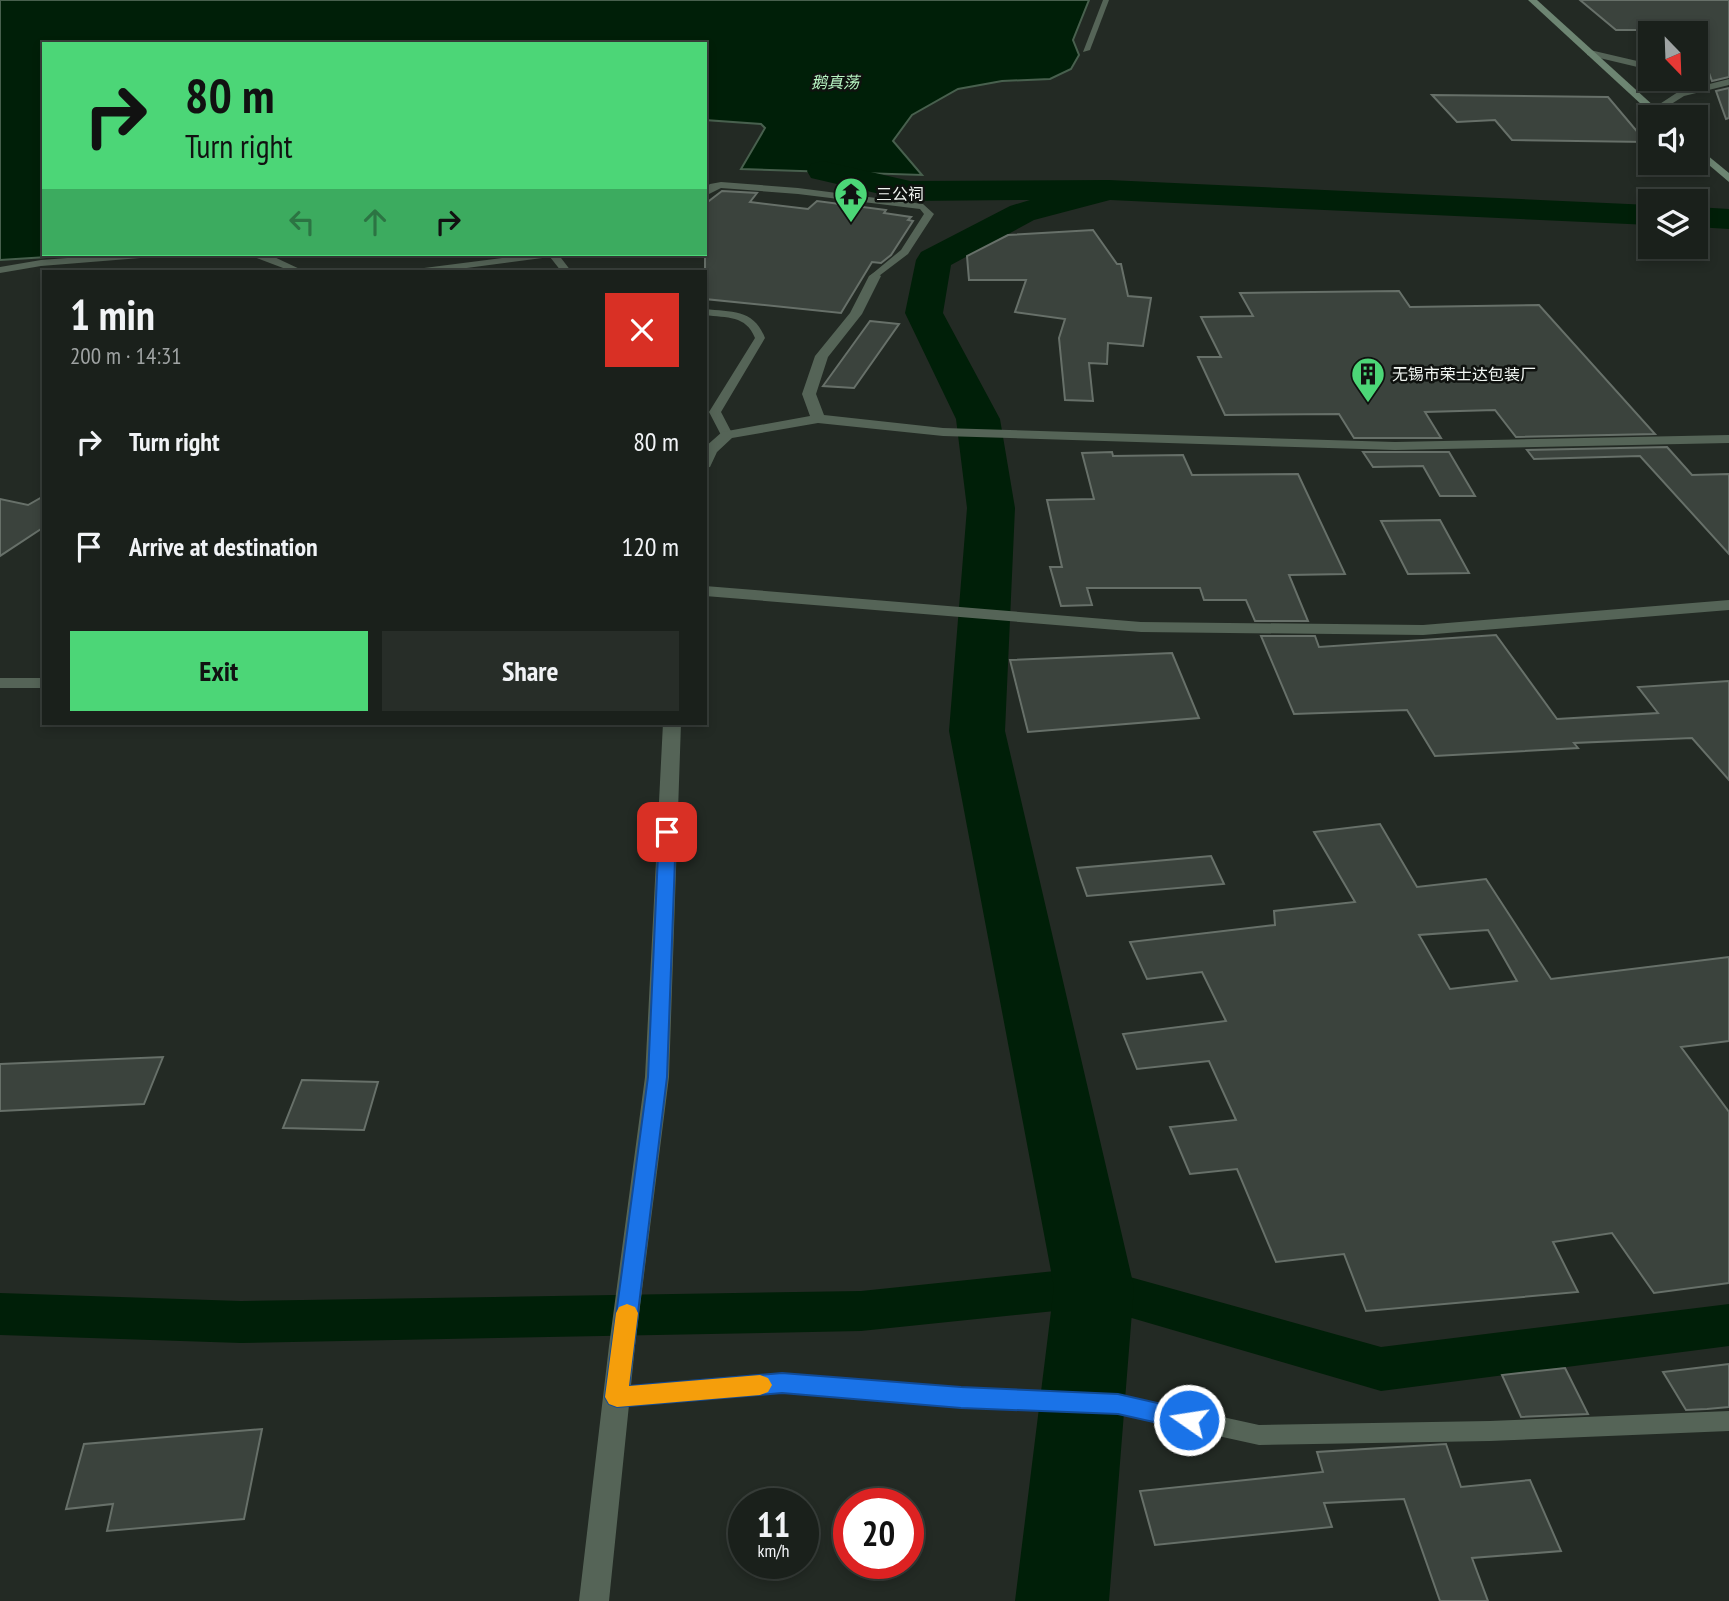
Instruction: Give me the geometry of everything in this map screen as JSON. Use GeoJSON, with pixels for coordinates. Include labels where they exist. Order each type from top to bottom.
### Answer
{"type":"FeatureCollection","features":[{"type":"Feature","properties":{"kind":"main road"},"geometry":{"type":"LineString","coordinates":[[1532,0],[1648,105]]}},
{"type":"Feature","properties":{"kind":"main road"},"geometry":{"type":"LineString","coordinates":[[1708,159],[1729,179]]}},
{"type":"Feature","properties":{"kind":"street"},"geometry":{"type":"LineString","coordinates":[[1590,53],[1638,63]]}},
{"type":"Feature","properties":{"kind":"street"},"geometry":{"type":"LineString","coordinates":[[1614,75],[1626,76]]}},
{"type":"Feature","properties":{"kind":"street"},"geometry":{"type":"LineString","coordinates":[[1708,77],[1729,80]]}},
{"type":"Feature","properties":{"kind":"street"},"geometry":{"type":"LineString","coordinates":[[1670,105],[1689,91],[1729,80]]}},
{"type":"Feature","properties":{"kind":"street"},"geometry":{"type":"LineString","coordinates":[[818,419],[809,394],[822,356],[856,314],[875,276]]}},
{"type":"Feature","properties":{"kind":"street"},"geometry":{"type":"LineString","coordinates":[[707,458],[710,450],[727,435],[818,419],[943,432],[1038,437],[1395,446],[1729,439]]}},
{"type":"Feature","properties":{"kind":"street"},"geometry":{"type":"LineString","coordinates":[[707,591],[1141,626],[1409,630],[1729,605]]}},
{"type":"Feature","properties":{"kind":"street"},"geometry":{"type":"LineString","coordinates":[[0,682],[42,683]]}},
{"type":"Feature","properties":{"kind":"street"},"geometry":{"type":"LineString","coordinates":[[594,1601],[622,1346],[657,1077],[672,725]]}},
{"type":"Feature","properties":{"kind":"lane"},"geometry":{"type":"LineString","coordinates":[[1086,50],[1106,0]]}},
{"type":"Feature","properties":{"kind":"lane"},"geometry":{"type":"LineString","coordinates":[[707,191],[713,186],[798,191],[923,207],[929,214],[905,252],[875,276]]}},
{"type":"Feature","properties":{"kind":"lane"},"geometry":{"type":"LineString","coordinates":[[0,270],[41,263],[128,256]]}},
{"type":"Feature","properties":{"kind":"lane"},"geometry":{"type":"LineString","coordinates":[[262,256],[297,270]]}},
{"type":"Feature","properties":{"kind":"lane"},"geometry":{"type":"LineString","coordinates":[[432,270],[538,256]]}},
{"type":"Feature","properties":{"kind":"lane"},"geometry":{"type":"LineString","coordinates":[[555,256],[565,270]]}},
{"type":"Feature","properties":{"kind":"lane"},"geometry":{"type":"LineString","coordinates":[[707,312],[740,316],[755,325],[761,338],[715,412],[727,435]]}},
{"type":"Feature","properties":{"kind":"lane"},"geometry":{"type":"LineString","coordinates":[[617,1397],[782,1383],[961,1398],[1118,1404],[1259,1435],[1490,1431],[1729,1421]]}},
{"type":"Feature","properties":{"kind":"water","name":"鹅真荡"},"geometry":{"type":"Polygon","coordinates":[[[0,0],[1089,0],[1073,40],[1079,55],[1071,69],[1050,79],[1002,81],[958,89],[912,115],[893,141],[922,175],[741,169],[765,128],[761,124],[707,120],[707,42],[42,42],[42,256],[63,256],[0,260],[0,0]]]}},
{"type":"Feature","properties":{"kind":"building"},"geometry":{"type":"Polygon","coordinates":[[[1580,0],[1729,0],[1729,77],[1712,81],[1708,70],[1708,21],[1638,21],[1638,30],[1616,30],[1580,0]]]}},
{"type":"Feature","properties":{"kind":"building"},"geometry":{"type":"Polygon","coordinates":[[[1729,88],[1729,118],[1726,119],[1716,91],[1729,88]]]}},
{"type":"Feature","properties":{"kind":"building"},"geometry":{"type":"Polygon","coordinates":[[[1432,95],[1608,97],[1638,133],[1638,142],[1512,140],[1495,120],[1457,122],[1432,95]]]}},
{"type":"Feature","properties":{"kind":"building"},"geometry":{"type":"Polygon","coordinates":[[[722,191],[757,193],[750,202],[808,209],[817,201],[886,210],[884,213],[911,217],[908,220],[913,221],[891,255],[881,263],[872,262],[841,313],[707,299],[707,202],[722,191]]]}},
{"type":"Feature","properties":{"kind":"building"},"geometry":{"type":"Polygon","coordinates":[[[1093,230],[1117,264],[1121,264],[1128,296],[1151,298],[1143,346],[1108,343],[1107,364],[1089,363],[1093,401],[1065,400],[1059,338],[1065,319],[1015,312],[1026,280],[969,280],[967,256],[1008,235],[1093,230]]]}},
{"type":"Feature","properties":{"kind":"building"},"geometry":{"type":"Polygon","coordinates":[[[1399,291],[1410,307],[1539,305],[1655,434],[1516,437],[1495,410],[1425,412],[1441,438],[1354,438],[1339,414],[1225,415],[1198,357],[1221,357],[1201,317],[1253,316],[1240,293],[1399,291]]]}},
{"type":"Feature","properties":{"kind":"building"},"geometry":{"type":"Polygon","coordinates":[[[870,321],[899,324],[854,388],[823,386],[870,321]]]}},
{"type":"Feature","properties":{"kind":"building"},"geometry":{"type":"Polygon","coordinates":[[[1667,447],[1692,475],[1729,474],[1729,554],[1640,456],[1534,459],[1527,450],[1667,447]]]}},
{"type":"Feature","properties":{"kind":"building"},"geometry":{"type":"Polygon","coordinates":[[[1112,452],[1113,456],[1183,455],[1192,475],[1298,474],[1345,574],[1289,575],[1308,621],[1255,621],[1246,600],[1204,600],[1200,588],[1087,588],[1092,605],[1061,606],[1050,567],[1062,567],[1047,500],[1094,499],[1082,453],[1112,452]]]}},
{"type":"Feature","properties":{"kind":"building"},"geometry":{"type":"Polygon","coordinates":[[[1363,452],[1449,452],[1475,496],[1440,496],[1423,466],[1373,467],[1363,452]]]}},
{"type":"Feature","properties":{"kind":"building"},"geometry":{"type":"Polygon","coordinates":[[[42,497],[42,528],[0,556],[0,499],[28,505],[42,497]]]}},
{"type":"Feature","properties":{"kind":"building"},"geometry":{"type":"Polygon","coordinates":[[[1440,520],[1469,573],[1408,574],[1381,521],[1440,520]]]}},
{"type":"Feature","properties":{"kind":"building"},"geometry":{"type":"Polygon","coordinates":[[[1496,635],[1557,719],[1658,713],[1638,687],[1729,681],[1729,780],[1692,738],[1574,743],[1578,748],[1435,756],[1407,710],[1294,714],[1261,636],[1315,636],[1319,647],[1496,635]]]}},
{"type":"Feature","properties":{"kind":"building"},"geometry":{"type":"Polygon","coordinates":[[[1172,653],[1199,718],[1028,732],[1010,660],[1172,653]]]}},
{"type":"Feature","properties":{"kind":"building"},"geometry":{"type":"Polygon","coordinates":[[[1380,824],[1417,887],[1486,879],[1551,979],[1729,957],[1729,1041],[1681,1047],[1729,1112],[1729,1283],[1654,1293],[1612,1233],[1553,1242],[1578,1292],[1366,1311],[1344,1254],[1276,1262],[1237,1169],[1190,1174],[1170,1127],[1236,1120],[1209,1061],[1137,1069],[1123,1034],[1226,1021],[1202,972],[1147,979],[1130,942],[1275,925],[1274,911],[1355,902],[1314,832],[1380,824]],[[1488,930],[1419,935],[1450,989],[1517,981],[1488,930]]]}},
{"type":"Feature","properties":{"kind":"building"},"geometry":{"type":"Polygon","coordinates":[[[1211,856],[1224,884],[1087,896],[1077,868],[1211,856]]]}},
{"type":"Feature","properties":{"kind":"building"},"geometry":{"type":"Polygon","coordinates":[[[163,1057],[144,1104],[0,1111],[0,1064],[163,1057]]]}},
{"type":"Feature","properties":{"kind":"building"},"geometry":{"type":"Polygon","coordinates":[[[302,1080],[378,1082],[364,1130],[283,1128],[302,1080]]]}},
{"type":"Feature","properties":{"kind":"building"},"geometry":{"type":"Polygon","coordinates":[[[1729,1364],[1729,1407],[1686,1410],[1663,1372],[1729,1364]]]}},
{"type":"Feature","properties":{"kind":"building"},"geometry":{"type":"Polygon","coordinates":[[[1565,1368],[1588,1414],[1521,1417],[1502,1375],[1565,1368]]]}},
{"type":"Feature","properties":{"kind":"building"},"geometry":{"type":"Polygon","coordinates":[[[262,1429],[244,1519],[107,1531],[113,1504],[66,1509],[84,1444],[262,1429]]]}},
{"type":"Feature","properties":{"kind":"building"},"geometry":{"type":"Polygon","coordinates":[[[1446,1444],[1461,1487],[1530,1480],[1561,1551],[1472,1558],[1488,1601],[1440,1601],[1404,1499],[1324,1503],[1332,1527],[1155,1545],[1140,1491],[1323,1472],[1317,1452],[1446,1444]]]}},
{"type":"Feature","properties":{"kind":"waterway"},"geometry":{"type":"LineString","coordinates":[[823,171],[910,191],[1109,190]]}},
{"type":"Feature","properties":{"kind":"waterway"},"geometry":{"type":"LineString","coordinates":[[1062,1601],[1094,1287],[977,731],[991,508],[978,419],[924,313],[934,260],[1022,213],[1109,190]]}},
{"type":"Feature","properties":{"kind":"waterway"},"geometry":{"type":"LineString","coordinates":[[1109,190],[1638,214]]}},
{"type":"Feature","properties":{"kind":"waterway"},"geometry":{"type":"LineString","coordinates":[[1708,218],[1729,219]]}},
{"type":"Feature","properties":{"kind":"waterway"},"geometry":{"type":"LineString","coordinates":[[0,1314],[241,1322],[861,1311],[1094,1287],[1381,1369],[1729,1325]]}},
{"type":"Feature","properties":{"kind":"slow traffic"},"geometry":{"type":"LineString","coordinates":[[627,1313],[617,1397],[760,1385]]}},
{"type":"Feature","properties":{"kind":"place","name":"三公祠"},"geometry":{"type":"Point","coordinates":[851,224]}},
{"type":"Feature","properties":{"kind":"place","name":"无锡市荣士达包装厂"},"geometry":{"type":"Point","coordinates":[1368,404]}},
{"type":"Feature","properties":{"kind":"route"},"geometry":{"type":"LineString","coordinates":[[667,832],[657,1077],[617,1397],[782,1383],[961,1398],[1118,1404],[1189,1420]]}}]}
